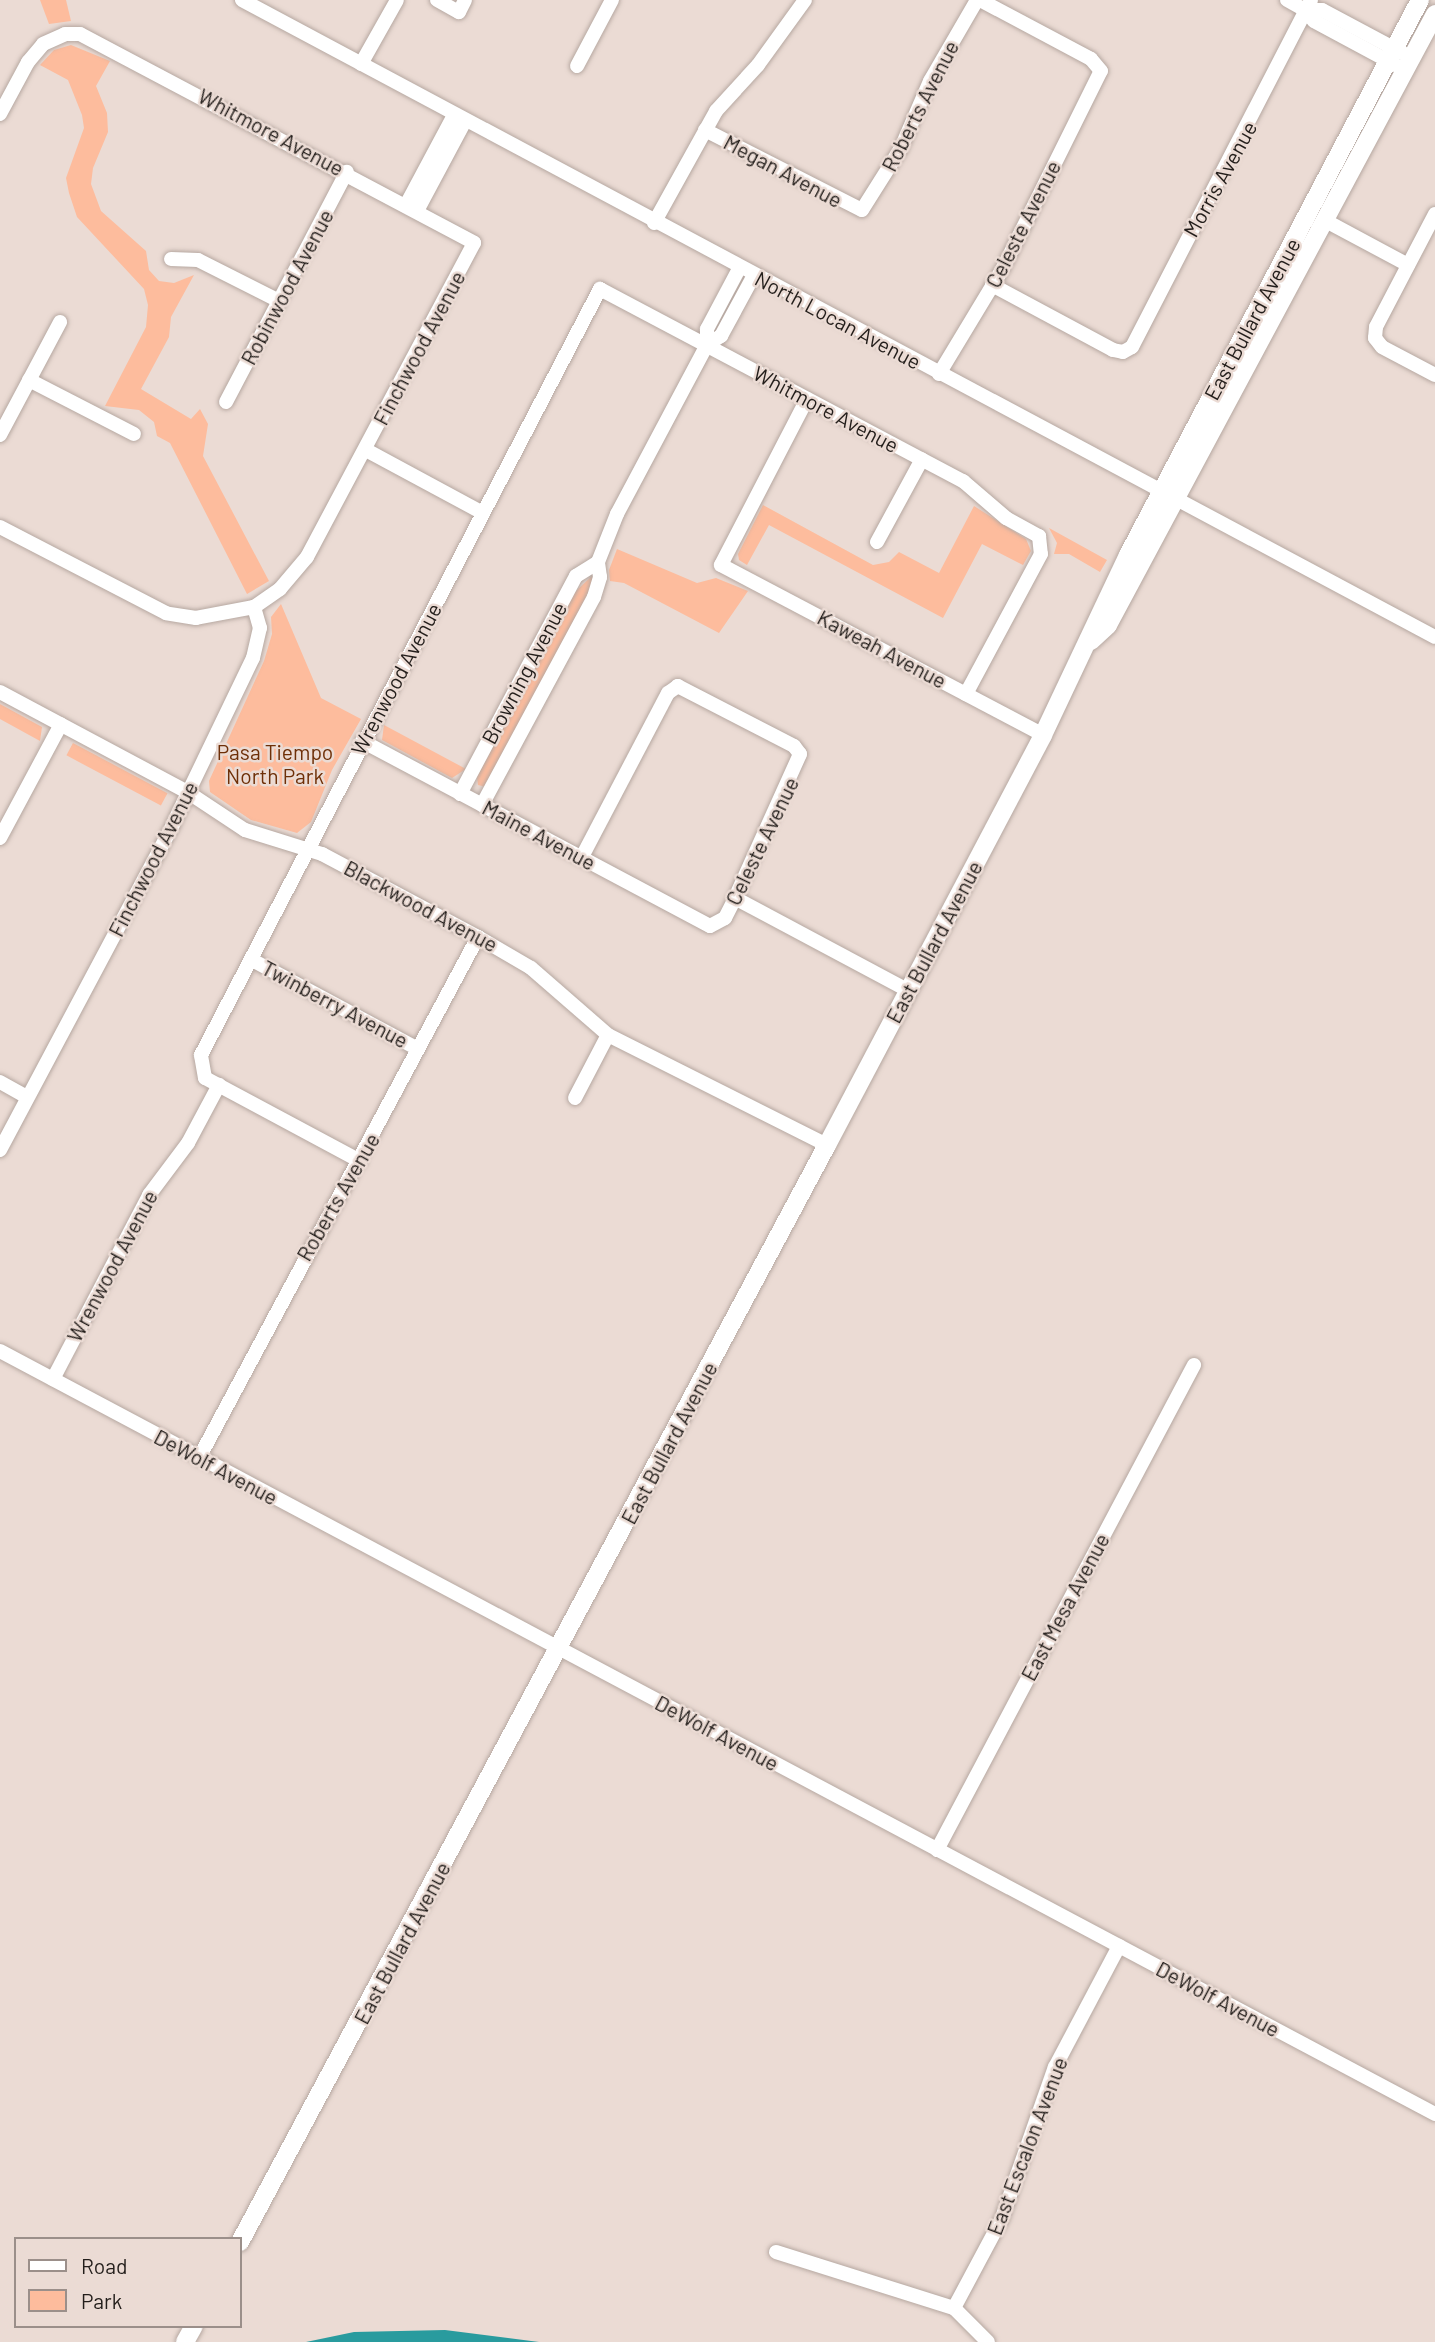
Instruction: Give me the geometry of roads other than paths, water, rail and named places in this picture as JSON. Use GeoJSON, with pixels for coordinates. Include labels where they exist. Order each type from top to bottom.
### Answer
{"type":"FeatureCollection","features":[{"type":"Feature","properties":{"kind":"main road","name":"East Bullard Avenue"},"geometry":{"type":"LineString","coordinates":[[242,2238],[560,1650],[1091,641],[1108,625],[1168,497],[1420,0]]}},
{"type":"Feature","properties":{"kind":"main road","name":"East Bullard Avenue"},"geometry":{"type":"LineString","coordinates":[[1168,497],[1326,221],[1435,14]]}},
{"type":"Feature","properties":{"kind":"street","name":"North Locan Avenue"},"geometry":{"type":"LineString","coordinates":[[242,0],[654,223],[1435,637]]}},
{"type":"Feature","properties":{"kind":"street"},"geometry":{"type":"LineString","coordinates":[[361,64],[397,0]]}},
{"type":"Feature","properties":{"kind":"street"},"geometry":{"type":"LineString","coordinates":[[438,0],[462,6]]}},
{"type":"Feature","properties":{"kind":"street"},"geometry":{"type":"LineString","coordinates":[[577,66],[612,0]]}},
{"type":"Feature","properties":{"kind":"street"},"geometry":{"type":"LineString","coordinates":[[654,223],[705,130],[805,0]]}},
{"type":"Feature","properties":{"kind":"street","name":"Celeste Avenue"},"geometry":{"type":"LineString","coordinates":[[939,374],[992,285],[1101,71],[1091,59],[979,0]]}},
{"type":"Feature","properties":{"kind":"street","name":"Roberts Avenue"},"geometry":{"type":"LineString","coordinates":[[862,211],[901,148],[930,81],[979,0]]}},
{"type":"Feature","properties":{"kind":"street"},"geometry":{"type":"LineString","coordinates":[[1287,0],[1322,10],[1408,64]]}},
{"type":"Feature","properties":{"kind":"street","name":"Morris Avenue"},"geometry":{"type":"LineString","coordinates":[[992,285],[1123,352],[1132,348],[1308,5]]}},
{"type":"Feature","properties":{"kind":"street","name":"Whitmore Avenue"},"geometry":{"type":"LineString","coordinates":[[0,114],[28,62],[43,44],[65,34],[97,40],[347,172],[474,243]]}},
{"type":"Feature","properties":{"kind":"street"},"geometry":{"type":"LineString","coordinates":[[411,208],[459,118]]}},
{"type":"Feature","properties":{"kind":"street","name":"Megan Avenue"},"geometry":{"type":"LineString","coordinates":[[705,130],[862,211]]}},
{"type":"Feature","properties":{"kind":"street","name":"Robinwood Avenue"},"geometry":{"type":"LineString","coordinates":[[226,402],[347,172]]}},
{"type":"Feature","properties":{"kind":"street"},"geometry":{"type":"LineString","coordinates":[[1435,214],[1376,327],[1375,338],[1382,347],[1435,375]]}},
{"type":"Feature","properties":{"kind":"street"},"geometry":{"type":"LineString","coordinates":[[1326,221],[1408,265]]}},
{"type":"Feature","properties":{"kind":"street","name":"Finchwood Avenue"},"geometry":{"type":"LineString","coordinates":[[0,1150],[189,793],[257,649],[260,628],[254,607],[280,589],[307,556],[366,450],[474,243]]}},
{"type":"Feature","properties":{"kind":"street"},"geometry":{"type":"LineString","coordinates":[[171,259],[198,260],[279,302]]}},
{"type":"Feature","properties":{"kind":"street","name":"Browning Avenue"},"geometry":{"type":"LineString","coordinates":[[482,805],[594,597],[600,577],[598,562],[617,514],[707,345],[707,329],[740,267]]}},
{"type":"Feature","properties":{"kind":"street","name":"Browning Avenue"},"geometry":{"type":"LineString","coordinates":[[707,345],[721,336],[754,275]]}},
{"type":"Feature","properties":{"kind":"street","name":"Whitmore Avenue"},"geometry":{"type":"LineString","coordinates":[[600,289],[963,481],[1042,542],[1041,554],[966,694]]}},
{"type":"Feature","properties":{"kind":"street","name":"Wrenwood Avenue"},"geometry":{"type":"LineString","coordinates":[[53,1379],[149,1195],[188,1143],[219,1085],[201,1071],[201,1055],[311,850],[362,741],[600,289]]}},
{"type":"Feature","properties":{"kind":"street"},"geometry":{"type":"LineString","coordinates":[[0,435],[60,322]]}},
{"type":"Feature","properties":{"kind":"street"},"geometry":{"type":"LineString","coordinates":[[29,380],[134,434]]}},
{"type":"Feature","properties":{"kind":"street","name":"Kaweah Avenue"},"geometry":{"type":"LineString","coordinates":[[807,399],[721,565],[1043,735]]}},
{"type":"Feature","properties":{"kind":"street"},"geometry":{"type":"LineString","coordinates":[[366,450],[483,513]]}},
{"type":"Feature","properties":{"kind":"street"},"geometry":{"type":"LineString","coordinates":[[877,542],[922,459]]}},
{"type":"Feature","properties":{"kind":"street"},"geometry":{"type":"LineString","coordinates":[[0,527],[166,613],[196,618],[254,607]]}},
{"type":"Feature","properties":{"kind":"street","name":"Browning Avenue"},"geometry":{"type":"LineString","coordinates":[[460,794],[576,576],[598,562]]}},
{"type":"Feature","properties":{"kind":"street","name":"Celeste Avenue"},"geometry":{"type":"LineString","coordinates":[[582,857],[668,693],[678,686],[759,726],[800,754],[735,898],[716,924]]}},
{"type":"Feature","properties":{"kind":"street","name":"Blackwood Avenue"},"geometry":{"type":"LineString","coordinates":[[0,692],[189,793],[245,830],[311,850],[478,937],[531,968],[608,1035],[827,1145]]}},
{"type":"Feature","properties":{"kind":"street"},"geometry":{"type":"LineString","coordinates":[[0,838],[61,724]]}},
{"type":"Feature","properties":{"kind":"street","name":"Maine Avenue"},"geometry":{"type":"LineString","coordinates":[[362,741],[710,926],[716,924]]}},
{"type":"Feature","properties":{"kind":"street"},"geometry":{"type":"LineString","coordinates":[[735,898],[909,990]]}},
{"type":"Feature","properties":{"kind":"street","name":"Roberts Avenue"},"geometry":{"type":"LineString","coordinates":[[199,1458],[306,1251],[360,1161],[478,937]]}},
{"type":"Feature","properties":{"kind":"street","name":"Twinberry Avenue"},"geometry":{"type":"LineString","coordinates":[[252,960],[418,1048]]}},
{"type":"Feature","properties":{"kind":"street"},"geometry":{"type":"LineString","coordinates":[[575,1098],[608,1035]]}},
{"type":"Feature","properties":{"kind":"street"},"geometry":{"type":"LineString","coordinates":[[0,1082],[27,1097]]}},
{"type":"Feature","properties":{"kind":"street"},"geometry":{"type":"LineString","coordinates":[[219,1085],[360,1161]]}},
{"type":"Feature","properties":{"kind":"street","name":"DeWolf Avenue"},"geometry":{"type":"LineString","coordinates":[[0,1351],[1435,2114]]}},
{"type":"Feature","properties":{"kind":"street","name":"East Mesa Avenue"},"geometry":{"type":"LineString","coordinates":[[937,1850],[1194,1365]]}},
{"type":"Feature","properties":{"kind":"street","name":"East Escalon Avenue"},"geometry":{"type":"LineString","coordinates":[[954,2308],[1002,2218],[1055,2067],[1119,1946]]}},
{"type":"Feature","properties":{"kind":"street"},"geometry":{"type":"LineString","coordinates":[[776,2252],[954,2308],[988,2342]]}},
{"type":"Feature","properties":{"kind":"water"},"geometry":{"type":"Polygon","coordinates":[[[445,2330],[539,2342],[306,2342],[354,2332],[445,2330]]]}},
{"type":"Feature","properties":{"kind":"park label","name":"Pasa Tiempo North Park"},"geometry":{"type":"Point","coordinates":[275,764]}}]}
